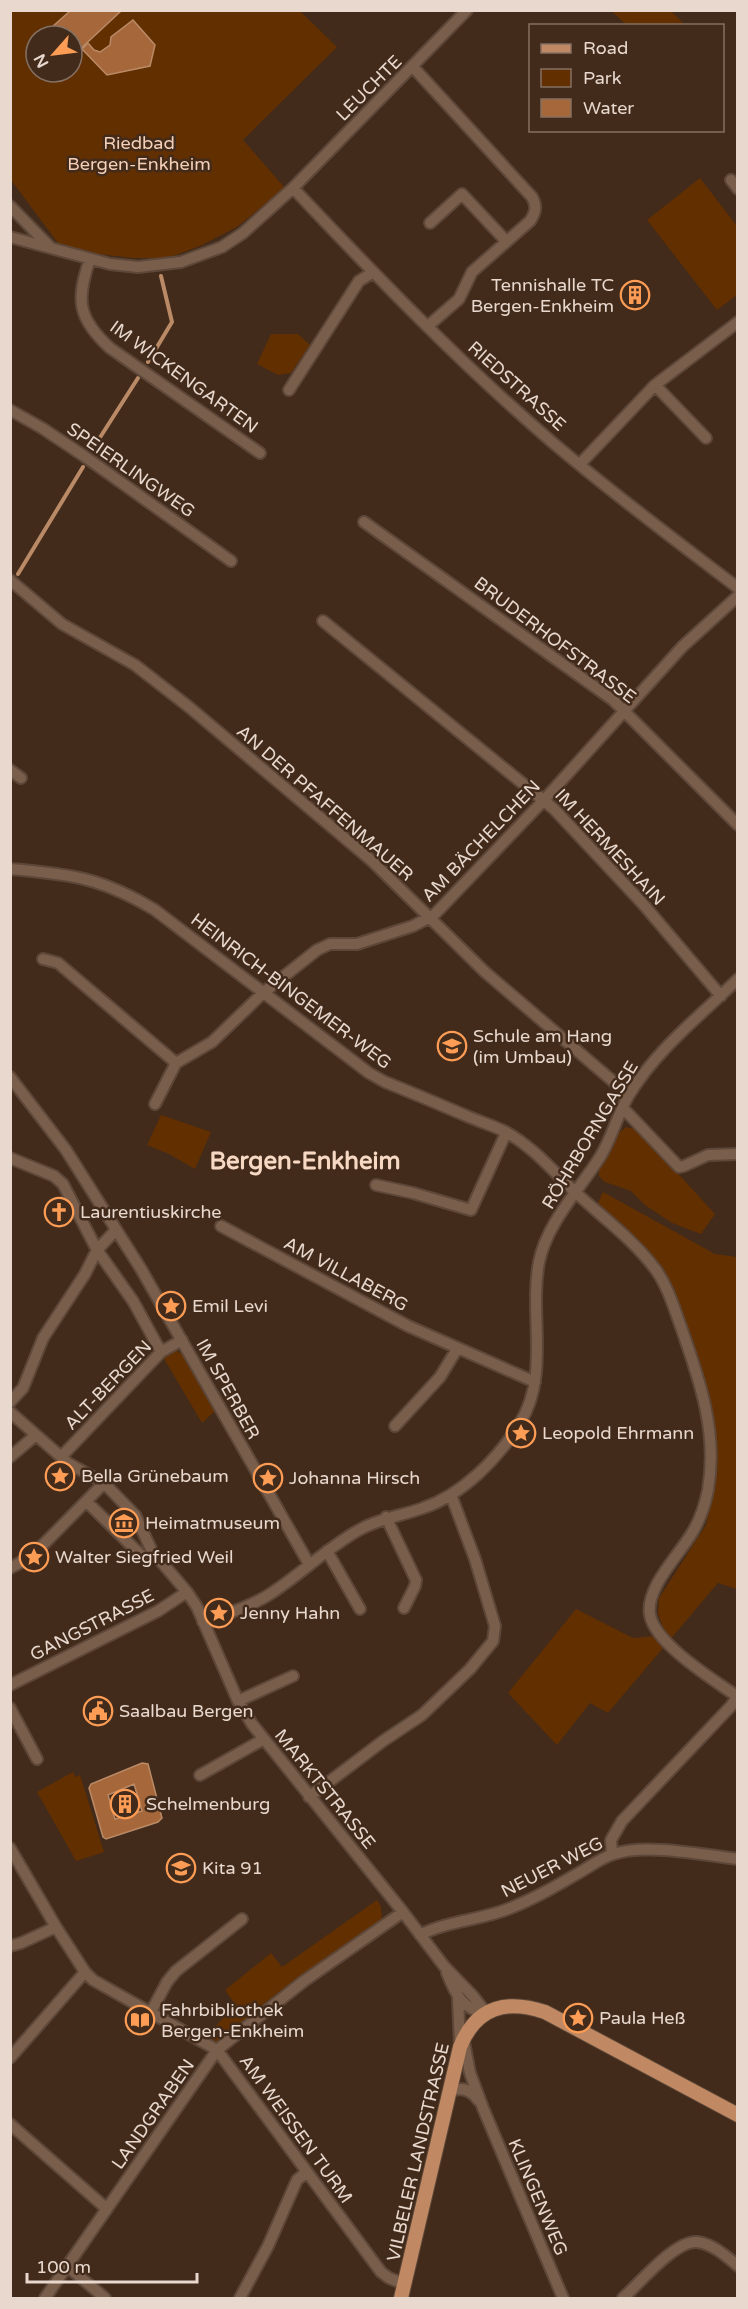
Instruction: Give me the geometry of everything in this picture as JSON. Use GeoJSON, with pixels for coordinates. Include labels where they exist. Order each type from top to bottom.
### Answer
{"type":"FeatureCollection","features":[{"type":"Feature","properties":{"kind":"main road"},"geometry":{"type":"LineString","coordinates":[[486,2013],[501,2007],[545,2012],[738,2115]]}},
{"type":"Feature","properties":{"kind":"main road","name":"VILBELER LANDSTRASSE"},"geometry":{"type":"LineString","coordinates":[[401,2298],[462,2042],[476,2020],[486,2013]]}},
{"type":"Feature","properties":{"kind":"street","name":"LEUCHTE"},"geometry":{"type":"LineString","coordinates":[[10,237],[110,264],[138,267],[195,259],[222,247],[243,233],[293,188],[467,10]]}},
{"type":"Feature","properties":{"kind":"street"},"geometry":{"type":"LineString","coordinates":[[413,67],[534,202],[534,215],[472,272],[459,299],[428,326]]}},
{"type":"Feature","properties":{"kind":"street","name":"RIEDSTRASSE"},"geometry":{"type":"LineString","coordinates":[[293,188],[372,273],[485,381],[580,464],[738,588]]}},
{"type":"Feature","properties":{"kind":"street"},"geometry":{"type":"LineString","coordinates":[[430,224],[462,194],[506,241]]}},
{"type":"Feature","properties":{"kind":"street"},"geometry":{"type":"LineString","coordinates":[[10,206],[52,249]]}},
{"type":"Feature","properties":{"kind":"street","name":"IM WICKENGARTEN"},"geometry":{"type":"LineString","coordinates":[[90,259],[81,283],[81,299],[84,315],[93,331],[110,348],[260,453]]}},
{"type":"Feature","properties":{"kind":"street"},"geometry":{"type":"LineString","coordinates":[[289,390],[358,281],[372,273]]}},
{"type":"Feature","properties":{"kind":"street"},"geometry":{"type":"LineString","coordinates":[[580,464],[655,385],[738,322]]}},
{"type":"Feature","properties":{"kind":"street"},"geometry":{"type":"LineString","coordinates":[[655,385],[706,438]]}},
{"type":"Feature","properties":{"kind":"street","name":"SPEIERLINGWEG"},"geometry":{"type":"LineString","coordinates":[[10,410],[75,450],[231,561]]}},
{"type":"Feature","properties":{"kind":"street","name":"BRUDERHOFSTRASSE"},"geometry":{"type":"LineString","coordinates":[[364,522],[613,700],[738,825]]}},
{"type":"Feature","properties":{"kind":"street","name":"AN DER PFAFFENMAUER"},"geometry":{"type":"LineString","coordinates":[[10,579],[62,624],[135,665],[174,695],[372,861],[485,972],[629,1095]]}},
{"type":"Feature","properties":{"kind":"street","name":"AM BÄCHELCHEN"},"geometry":{"type":"LineString","coordinates":[[177,1063],[212,1042],[263,993],[323,946],[357,944],[413,926],[441,909],[626,711],[682,647],[738,596]]}},
{"type":"Feature","properties":{"kind":"street","name":"IM HERMESHAIN"},"geometry":{"type":"LineString","coordinates":[[323,621],[544,800],[643,904],[721,996]]}},
{"type":"Feature","properties":{"kind":"street"},"geometry":{"type":"LineString","coordinates":[[10,770],[21,778]]}},
{"type":"Feature","properties":{"kind":"street","name":"HEINRICH-BINGEMER-WEG"},"geometry":{"type":"LineString","coordinates":[[10,869],[72,875],[128,893],[155,910],[378,1078],[507,1133],[532,1150],[634,1245],[657,1271],[670,1294],[705,1400],[710,1425],[710,1471],[707,1496],[698,1522],[655,1589],[650,1604],[650,1615],[656,1630],[668,1645],[737,1697]]}},
{"type":"Feature","properties":{"kind":"street"},"geometry":{"type":"LineString","coordinates":[[43,959],[58,963],[177,1063],[155,1104]]}},
{"type":"Feature","properties":{"kind":"street","name":"RÖHRBORNGASSE"},"geometry":{"type":"LineString","coordinates":[[203,1622],[248,1606],[262,1598],[357,1531],[386,1517],[421,1509],[452,1495],[486,1465],[507,1442],[526,1412],[535,1382],[539,1263],[551,1231],[600,1157],[629,1095],[660,1054],[738,980]]}},
{"type":"Feature","properties":{"kind":"street","name":"IM SPERBER"},"geometry":{"type":"LineString","coordinates":[[10,1077],[49,1126],[116,1230],[182,1340],[309,1564]]}},
{"type":"Feature","properties":{"kind":"street"},"geometry":{"type":"LineString","coordinates":[[622,1108],[679,1167],[708,1155],[738,1154]]}},
{"type":"Feature","properties":{"kind":"street"},"geometry":{"type":"LineString","coordinates":[[376,1185],[471,1210],[507,1133]]}},
{"type":"Feature","properties":{"kind":"street"},"geometry":{"type":"LineString","coordinates":[[10,1158],[54,1176],[63,1184],[97,1250],[133,1301],[161,1352]]}},
{"type":"Feature","properties":{"kind":"street","name":"AM VILLABERG"},"geometry":{"type":"LineString","coordinates":[[221,1226],[408,1326],[535,1382]]}},
{"type":"Feature","properties":{"kind":"street"},"geometry":{"type":"LineString","coordinates":[[10,1402],[23,1388],[43,1338],[85,1274],[97,1250],[116,1230]]}},
{"type":"Feature","properties":{"kind":"street","name":"ALT-BERGEN"},"geometry":{"type":"LineString","coordinates":[[61,1457],[161,1352],[182,1340]]}},
{"type":"Feature","properties":{"kind":"street"},"geometry":{"type":"LineString","coordinates":[[395,1426],[440,1377],[457,1349]]}},
{"type":"Feature","properties":{"kind":"street","name":"MARKTSTRASSE"},"geometry":{"type":"LineString","coordinates":[[10,1412],[61,1457],[104,1483],[135,1515],[152,1551],[187,1592],[238,1701],[264,1739],[403,1911],[444,1966],[486,2013]]}},
{"type":"Feature","properties":{"kind":"street"},"geometry":{"type":"LineString","coordinates":[[10,1457],[36,1435]]}},
{"type":"Feature","properties":{"kind":"street"},"geometry":{"type":"LineString","coordinates":[[10,1568],[32,1557],[104,1483]]}},
{"type":"Feature","properties":{"kind":"street"},"geometry":{"type":"LineString","coordinates":[[309,1797],[383,1741],[422,1715],[470,1669],[493,1641],[495,1626],[475,1559],[452,1495]]}},
{"type":"Feature","properties":{"kind":"street"},"geometry":{"type":"LineString","coordinates":[[87,1502],[145,1559],[152,1551]]}},
{"type":"Feature","properties":{"kind":"street"},"geometry":{"type":"LineString","coordinates":[[386,1517],[416,1580],[404,1608]]}},
{"type":"Feature","properties":{"kind":"street"},"geometry":{"type":"LineString","coordinates":[[327,1551],[360,1609]]}},
{"type":"Feature","properties":{"kind":"street","name":"GANGSTRASSE"},"geometry":{"type":"LineString","coordinates":[[10,1685],[158,1611],[187,1592]]}},
{"type":"Feature","properties":{"kind":"street"},"geometry":{"type":"LineString","coordinates":[[238,1701],[293,1676]]}},
{"type":"Feature","properties":{"kind":"street"},"geometry":{"type":"LineString","coordinates":[[612,1854],[611,1840],[622,1821],[737,1697]]}},
{"type":"Feature","properties":{"kind":"street"},"geometry":{"type":"LineString","coordinates":[[10,1708],[37,1759]]}},
{"type":"Feature","properties":{"kind":"street"},"geometry":{"type":"LineString","coordinates":[[200,1775],[254,1747],[264,1739]]}},
{"type":"Feature","properties":{"kind":"street","name":"AM WEISSEN TURM"},"geometry":{"type":"LineString","coordinates":[[10,1848],[85,1972],[93,1980],[217,2050],[381,2272],[404,2284]]}},
{"type":"Feature","properties":{"kind":"street","name":"NEUER WEG"},"geometry":{"type":"LineString","coordinates":[[420,1935],[431,1929],[480,1918],[517,1905],[612,1854],[643,1850],[738,1859]]}},
{"type":"Feature","properties":{"kind":"street","name":"LANDGRABEN"},"geometry":{"type":"LineString","coordinates":[[45,2298],[217,2050],[304,1981],[403,1911]]}},
{"type":"Feature","properties":{"kind":"street"},"geometry":{"type":"LineString","coordinates":[[151,2012],[167,1982],[176,1971],[242,1919]]}},
{"type":"Feature","properties":{"kind":"street"},"geometry":{"type":"LineString","coordinates":[[10,1946],[28,1941],[56,1927]]}},
{"type":"Feature","properties":{"kind":"street","name":"MARKTSTRASSE"},"geometry":{"type":"LineString","coordinates":[[444,1966],[458,1997]]}},
{"type":"Feature","properties":{"kind":"street"},"geometry":{"type":"LineString","coordinates":[[10,2058],[85,1972]]}},
{"type":"Feature","properties":{"kind":"street"},"geometry":{"type":"LineString","coordinates":[[458,1997],[473,2010],[486,2013]]}},
{"type":"Feature","properties":{"kind":"street","name":"KLINGENWEG"},"geometry":{"type":"LineString","coordinates":[[458,1997],[462,2042],[470,2073],[563,2298]]}},
{"type":"Feature","properties":{"kind":"street","name":"KLINGENWEG"},"geometry":{"type":"LineString","coordinates":[[450,2091],[458,2088],[468,2091],[475,2096],[483,2108]]}},
{"type":"Feature","properties":{"kind":"street"},"geometry":{"type":"LineString","coordinates":[[10,2124],[107,2209]]}},
{"type":"Feature","properties":{"kind":"street"},"geometry":{"type":"LineString","coordinates":[[240,2298],[268,2246],[297,2180],[307,2172]]}},
{"type":"Feature","properties":{"kind":"street"},"geometry":{"type":"LineString","coordinates":[[623,2298],[672,2251],[689,2243],[696,2242],[712,2248],[738,2266]]}},
{"type":"Feature","properties":{"kind":"street"},"geometry":{"type":"LineString","coordinates":[[67,2266],[105,2298]]}},
{"type":"Feature","properties":{"kind":"green space","name":"Riedbad Bergen-Enkheim"},"geometry":{"type":"Polygon","coordinates":[[[11,11],[300,11],[337,47],[243,140],[285,188],[237,227],[200,246],[168,258],[133,258],[90,253],[58,243],[11,180],[11,11]]]}},
{"type":"Feature","properties":{"kind":"green space"},"geometry":{"type":"Polygon","coordinates":[[[612,11],[671,11],[684,24],[625,24],[612,11]]]}},
{"type":"Feature","properties":{"kind":"green space"},"geometry":{"type":"Polygon","coordinates":[[[700,178],[737,226],[737,295],[717,310],[647,220],[700,178]]]}},
{"type":"Feature","properties":{"kind":"green space"},"geometry":{"type":"Polygon","coordinates":[[[271,334],[298,334],[310,345],[291,373],[278,375],[257,364],[271,334]]]}},
{"type":"Feature","properties":{"kind":"green space"},"geometry":{"type":"Polygon","coordinates":[[[161,1115],[211,1132],[195,1169],[147,1145],[161,1115]]]}},
{"type":"Feature","properties":{"kind":"green space"},"geometry":{"type":"Polygon","coordinates":[[[626,1127],[638,1130],[715,1214],[701,1234],[672,1223],[645,1205],[631,1191],[605,1182],[599,1176],[599,1168],[619,1133],[626,1127]]]}},
{"type":"Feature","properties":{"kind":"green space"},"geometry":{"type":"Polygon","coordinates":[[[603,1192],[715,1254],[737,1257],[737,1589],[718,1583],[608,1713],[590,1703],[557,1745],[508,1693],[576,1609],[633,1638],[666,1635],[658,1614],[659,1598],[706,1525],[716,1483],[715,1423],[673,1293],[662,1267],[597,1205],[603,1192]]]}},
{"type":"Feature","properties":{"kind":"green space"},"geometry":{"type":"Polygon","coordinates":[[[176,1349],[179,1353],[182,1352],[215,1411],[202,1423],[163,1357],[176,1349]]]}},
{"type":"Feature","properties":{"kind":"green space"},"geometry":{"type":"Polygon","coordinates":[[[73,1772],[75,1777],[80,1775],[104,1852],[76,1861],[37,1792],[73,1772]]]}},
{"type":"Feature","properties":{"kind":"green space"},"geometry":{"type":"Polygon","coordinates":[[[377,1900],[381,1907],[382,1920],[276,1994],[217,2043],[206,2035],[236,2006],[225,1990],[271,1953],[282,1967],[377,1900]]]}},
{"type":"Feature","properties":{"kind":"water"},"geometry":{"type":"Polygon","coordinates":[[[70,10],[121,11],[84,46],[84,24],[55,24],[70,10]]]}},
{"type":"Feature","properties":{"kind":"water"},"geometry":{"type":"Polygon","coordinates":[[[133,20],[155,45],[150,66],[107,75],[84,51],[84,47],[88,43],[94,50],[100,52],[110,45],[111,37],[133,20]]]}},
{"type":"Feature","properties":{"kind":"water"},"geometry":{"type":"Polygon","coordinates":[[[142,1763],[148,1764],[162,1818],[158,1822],[106,1839],[103,1837],[89,1788],[91,1784],[142,1763]],[[134,1784],[108,1795],[115,1819],[142,1811],[134,1784]]]}},
{"type":"Feature","properties":{"kind":"waterway"},"geometry":{"type":"LineString","coordinates":[[148,362],[172,322],[161,276]]}},
{"type":"Feature","properties":{"kind":"waterway"},"geometry":{"type":"LineString","coordinates":[[92,450],[138,378]]}},
{"type":"Feature","properties":{"kind":"waterway"},"geometry":{"type":"LineString","coordinates":[[18,574],[83,467]]}},
{"type":"Feature","properties":{"kind":"place","name":"Tennishalle TC Bergen-Enkheim"},"geometry":{"type":"Point","coordinates":[635,295]}},
{"type":"Feature","properties":{"kind":"place","name":"Schule am Hang (im Umbau)"},"geometry":{"type":"Point","coordinates":[452,1046]}},
{"type":"Feature","properties":{"kind":"place","name":"Laurentiuskirche"},"geometry":{"type":"Point","coordinates":[59,1212]}},
{"type":"Feature","properties":{"kind":"place","name":"Emil Levi"},"geometry":{"type":"Point","coordinates":[171,1306]}},
{"type":"Feature","properties":{"kind":"place","name":"Leopold Ehrmann"},"geometry":{"type":"Point","coordinates":[521,1433]}},
{"type":"Feature","properties":{"kind":"place","name":"Bella Grünebaum"},"geometry":{"type":"Point","coordinates":[60,1476]}},
{"type":"Feature","properties":{"kind":"place","name":"Johanna Hirsch"},"geometry":{"type":"Point","coordinates":[268,1478]}},
{"type":"Feature","properties":{"kind":"place","name":"Heimatmuseum"},"geometry":{"type":"Point","coordinates":[124,1523]}},
{"type":"Feature","properties":{"kind":"place","name":"Walter Siegfried Weil"},"geometry":{"type":"Point","coordinates":[34,1557]}},
{"type":"Feature","properties":{"kind":"place","name":"Jenny Hahn"},"geometry":{"type":"Point","coordinates":[219,1613]}},
{"type":"Feature","properties":{"kind":"place","name":"Saalbau Bergen"},"geometry":{"type":"Point","coordinates":[98,1711]}},
{"type":"Feature","properties":{"kind":"place","name":"Schelmenburg"},"geometry":{"type":"Point","coordinates":[125,1804]}},
{"type":"Feature","properties":{"kind":"place","name":"Kita 91"},"geometry":{"type":"Point","coordinates":[181,1868]}},
{"type":"Feature","properties":{"kind":"place","name":"Paula Heß"},"geometry":{"type":"Point","coordinates":[578,2018]}},
{"type":"Feature","properties":{"kind":"place","name":"Fahrbibliothek Bergen-Enkheim"},"geometry":{"type":"Point","coordinates":[140,2020]}},
{"type":"Feature","properties":{"kind":"district","name":"Bergen-Enkheim"},"geometry":{"type":"Point","coordinates":[305,1161]}}]}
